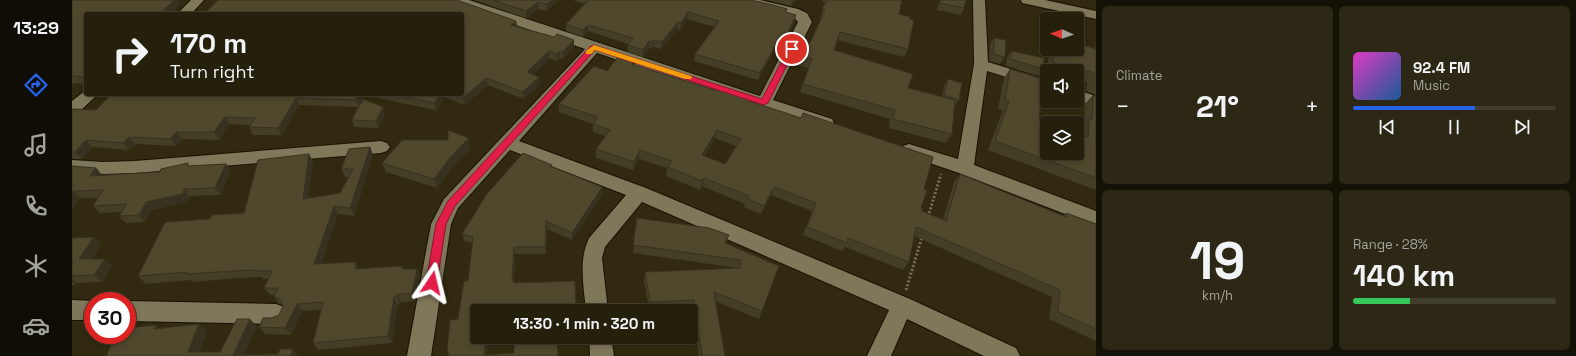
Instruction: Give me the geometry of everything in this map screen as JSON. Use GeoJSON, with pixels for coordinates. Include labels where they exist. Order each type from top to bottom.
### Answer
{"type":"FeatureCollection","features":[{"type":"Feature","properties":{"kind":"street"},"geometry":{"type":"LineString","coordinates":[[186,12],[198,0]]}},
{"type":"Feature","properties":{"kind":"street"},"geometry":{"type":"LineString","coordinates":[[457,0],[594,47],[839,127]]}},
{"type":"Feature","properties":{"kind":"street"},"geometry":{"type":"LineString","coordinates":[[744,0],[793,12],[802,16],[805,22],[764,103]]}},
{"type":"Feature","properties":{"kind":"street"},"geometry":{"type":"LineString","coordinates":[[965,168],[981,64],[979,0]]}},
{"type":"Feature","properties":{"kind":"street"},"geometry":{"type":"LineString","coordinates":[[1027,0],[1064,3],[1096,16]]}},
{"type":"Feature","properties":{"kind":"street"},"geometry":{"type":"LineString","coordinates":[[419,356],[441,224],[451,204],[594,47]]}},
{"type":"Feature","properties":{"kind":"street"},"geometry":{"type":"LineString","coordinates":[[981,64],[1040,83]]}},
{"type":"Feature","properties":{"kind":"street"},"geometry":{"type":"LineString","coordinates":[[72,109],[88,96]]}},
{"type":"Feature","properties":{"kind":"street"},"geometry":{"type":"LineString","coordinates":[[1084,97],[1096,101]]}},
{"type":"Feature","properties":{"kind":"street"},"geometry":{"type":"LineString","coordinates":[[508,143],[639,193],[902,306],[1008,356]]}},
{"type":"Feature","properties":{"kind":"street"},"geometry":{"type":"LineString","coordinates":[[892,144],[965,168],[1096,219]]}},
{"type":"Feature","properties":{"kind":"street"},"geometry":{"type":"LineString","coordinates":[[72,166],[103,168],[135,167],[381,147]]}},
{"type":"Feature","properties":{"kind":"street"},"geometry":{"type":"LineString","coordinates":[[596,304],[592,258],[596,244],[639,193]]}},
{"type":"Feature","properties":{"kind":"street"},"geometry":{"type":"LineString","coordinates":[[879,356],[902,306]]}},
{"type":"Feature","properties":{"kind":"street"},"geometry":{"type":"LineString","coordinates":[[72,310],[84,310]]}},
{"type":"Feature","properties":{"kind":"street"},"geometry":{"type":"LineString","coordinates":[[136,311],[276,314]]}},
{"type":"Feature","properties":{"kind":"street"},"geometry":{"type":"LineString","coordinates":[[601,344],[602,356]]}},
{"type":"Feature","properties":{"kind":"path"},"geometry":{"type":"LineString","coordinates":[[926,222],[944,161]]}},
{"type":"Feature","properties":{"kind":"path"},"geometry":{"type":"LineString","coordinates":[[902,306],[924,230]]}},
{"type":"Feature","properties":{"kind":"building"},"geometry":{"type":"Polygon","coordinates":[[[72,0],[174,0],[162,12],[84,12],[84,77],[72,76],[72,0]]]}},
{"type":"Feature","properties":{"kind":"building"},"geometry":{"type":"Polygon","coordinates":[[[218,0],[457,0],[516,21],[511,25],[554,37],[557,34],[574,40],[563,52],[560,51],[557,54],[549,51],[527,72],[539,77],[523,92],[486,78],[463,98],[458,96],[464,96],[464,12],[206,12],[218,0]]]}},
{"type":"Feature","properties":{"kind":"building"},"geometry":{"type":"Polygon","coordinates":[[[493,0],[552,0],[547,4],[538,2],[526,11],[493,0]]]}},
{"type":"Feature","properties":{"kind":"building"},"geometry":{"type":"Polygon","coordinates":[[[589,0],[751,0],[787,9],[785,12],[796,15],[786,37],[781,36],[760,73],[695,54],[719,21],[688,12],[681,23],[678,22],[662,42],[654,40],[652,42],[649,41],[643,50],[628,45],[633,38],[588,25],[583,30],[566,24],[589,0]]]}},
{"type":"Feature","properties":{"kind":"building"},"geometry":{"type":"Polygon","coordinates":[[[827,0],[902,0],[899,14],[910,17],[910,19],[914,20],[908,49],[840,32],[834,50],[913,74],[908,88],[955,100],[952,134],[893,119],[895,110],[803,84],[812,59],[800,56],[804,42],[810,43],[825,10],[822,9],[827,0]]]}},
{"type":"Feature","properties":{"kind":"building"},"geometry":{"type":"Polygon","coordinates":[[[941,0],[966,0],[964,8],[940,3],[941,0]]]}},
{"type":"Feature","properties":{"kind":"building"},"geometry":{"type":"Polygon","coordinates":[[[994,38],[1006,40],[1005,57],[994,54],[994,38]]]}},
{"type":"Feature","properties":{"kind":"building"},"geometry":{"type":"Polygon","coordinates":[[[1084,45],[1096,49],[1096,83],[1094,82],[1094,73],[1084,70],[1084,64],[1060,64],[1053,62],[1054,56],[1084,56],[1084,45]]]}},
{"type":"Feature","properties":{"kind":"building"},"geometry":{"type":"Polygon","coordinates":[[[1012,51],[1044,58],[1043,64],[1040,64],[1040,68],[1010,59],[1012,51]]]}},
{"type":"Feature","properties":{"kind":"building"},"geometry":{"type":"Polygon","coordinates":[[[620,54],[636,59],[632,64],[718,91],[719,89],[750,100],[749,101],[801,118],[803,113],[933,157],[924,189],[927,190],[921,208],[923,209],[922,211],[946,221],[960,174],[1066,217],[1066,213],[1096,224],[1096,329],[1058,312],[1060,290],[916,227],[909,262],[848,238],[847,243],[807,227],[816,203],[774,187],[764,206],[747,199],[749,196],[704,178],[702,181],[668,167],[672,161],[640,150],[634,162],[596,149],[610,130],[593,124],[598,117],[559,104],[594,66],[607,71],[620,54]],[[717,130],[702,155],[725,164],[741,139],[717,130]]]}},
{"type":"Feature","properties":{"kind":"building"},"geometry":{"type":"Polygon","coordinates":[[[1010,69],[1040,78],[1040,157],[995,141],[1009,101],[1005,100],[1010,69]]]}},
{"type":"Feature","properties":{"kind":"building"},"geometry":{"type":"Polygon","coordinates":[[[948,79],[962,83],[959,100],[944,95],[948,79]]]}},
{"type":"Feature","properties":{"kind":"building"},"geometry":{"type":"Polygon","coordinates":[[[1093,95],[1096,96],[1096,178],[1047,160],[1084,160],[1084,136],[1088,137],[1089,119],[1092,120],[1093,95]]]}},
{"type":"Feature","properties":{"kind":"building"},"geometry":{"type":"Polygon","coordinates":[[[110,96],[357,96],[356,100],[296,98],[278,128],[249,127],[255,118],[225,117],[214,132],[176,132],[170,139],[129,137],[123,143],[86,140],[75,152],[72,152],[72,109],[96,110],[110,96]]]}},
{"type":"Feature","properties":{"kind":"building"},"geometry":{"type":"Polygon","coordinates":[[[401,96],[439,96],[434,103],[401,96]]]}},
{"type":"Feature","properties":{"kind":"building"},"geometry":{"type":"Polygon","coordinates":[[[363,99],[383,107],[376,121],[352,120],[363,99]]]}},
{"type":"Feature","properties":{"kind":"building"},"geometry":{"type":"Polygon","coordinates":[[[448,130],[469,138],[450,158],[434,179],[382,163],[402,140],[448,140],[448,130]]]}},
{"type":"Feature","properties":{"kind":"building"},"geometry":{"type":"Polygon","coordinates":[[[370,147],[350,208],[334,206],[314,264],[356,262],[355,269],[402,266],[402,269],[417,269],[412,294],[397,294],[397,297],[394,297],[388,336],[313,343],[323,302],[297,304],[285,328],[259,327],[263,318],[271,318],[279,315],[283,306],[280,299],[274,296],[278,288],[264,288],[272,271],[257,271],[258,270],[186,274],[187,272],[138,276],[165,222],[210,219],[212,215],[244,213],[258,160],[309,154],[303,199],[340,193],[353,169],[341,169],[349,149],[370,147]]]}},
{"type":"Feature","properties":{"kind":"building"},"geometry":{"type":"Polygon","coordinates":[[[523,153],[552,165],[550,166],[602,187],[572,233],[546,221],[545,247],[514,247],[512,281],[514,281],[514,283],[575,281],[576,304],[470,304],[470,344],[485,344],[484,355],[514,353],[514,344],[557,344],[558,356],[448,356],[447,350],[450,320],[458,319],[464,281],[468,281],[473,237],[462,234],[486,195],[523,153]]]}},
{"type":"Feature","properties":{"kind":"building"},"geometry":{"type":"Polygon","coordinates":[[[188,163],[188,166],[226,164],[215,188],[184,189],[183,194],[146,202],[139,215],[119,216],[127,204],[93,206],[103,190],[74,191],[72,193],[72,166],[96,168],[90,176],[160,172],[161,169],[188,163]]]}},
{"type":"Feature","properties":{"kind":"building"},"geometry":{"type":"Polygon","coordinates":[[[637,218],[709,228],[729,235],[725,243],[779,266],[762,311],[714,292],[725,356],[702,356],[698,328],[698,304],[695,304],[694,300],[650,302],[645,272],[740,268],[741,260],[633,245],[637,218]]]}},
{"type":"Feature","properties":{"kind":"building"},"geometry":{"type":"Polygon","coordinates":[[[94,237],[79,259],[105,259],[94,275],[72,276],[72,238],[94,237]]]}},
{"type":"Feature","properties":{"kind":"building"},"geometry":{"type":"Polygon","coordinates":[[[237,319],[250,319],[233,355],[278,354],[280,349],[293,349],[291,356],[106,356],[112,344],[136,344],[136,327],[156,325],[154,329],[199,324],[188,352],[220,352],[237,319]]]}},
{"type":"Feature","properties":{"kind":"slow traffic"},"geometry":{"type":"LineString","coordinates":[[588,53],[594,47],[688,78]]}},
{"type":"Feature","properties":{"kind":"route"},"geometry":{"type":"LineString","coordinates":[[432,283],[441,224],[451,204],[594,47],[764,103],[792,49]]}}]}
